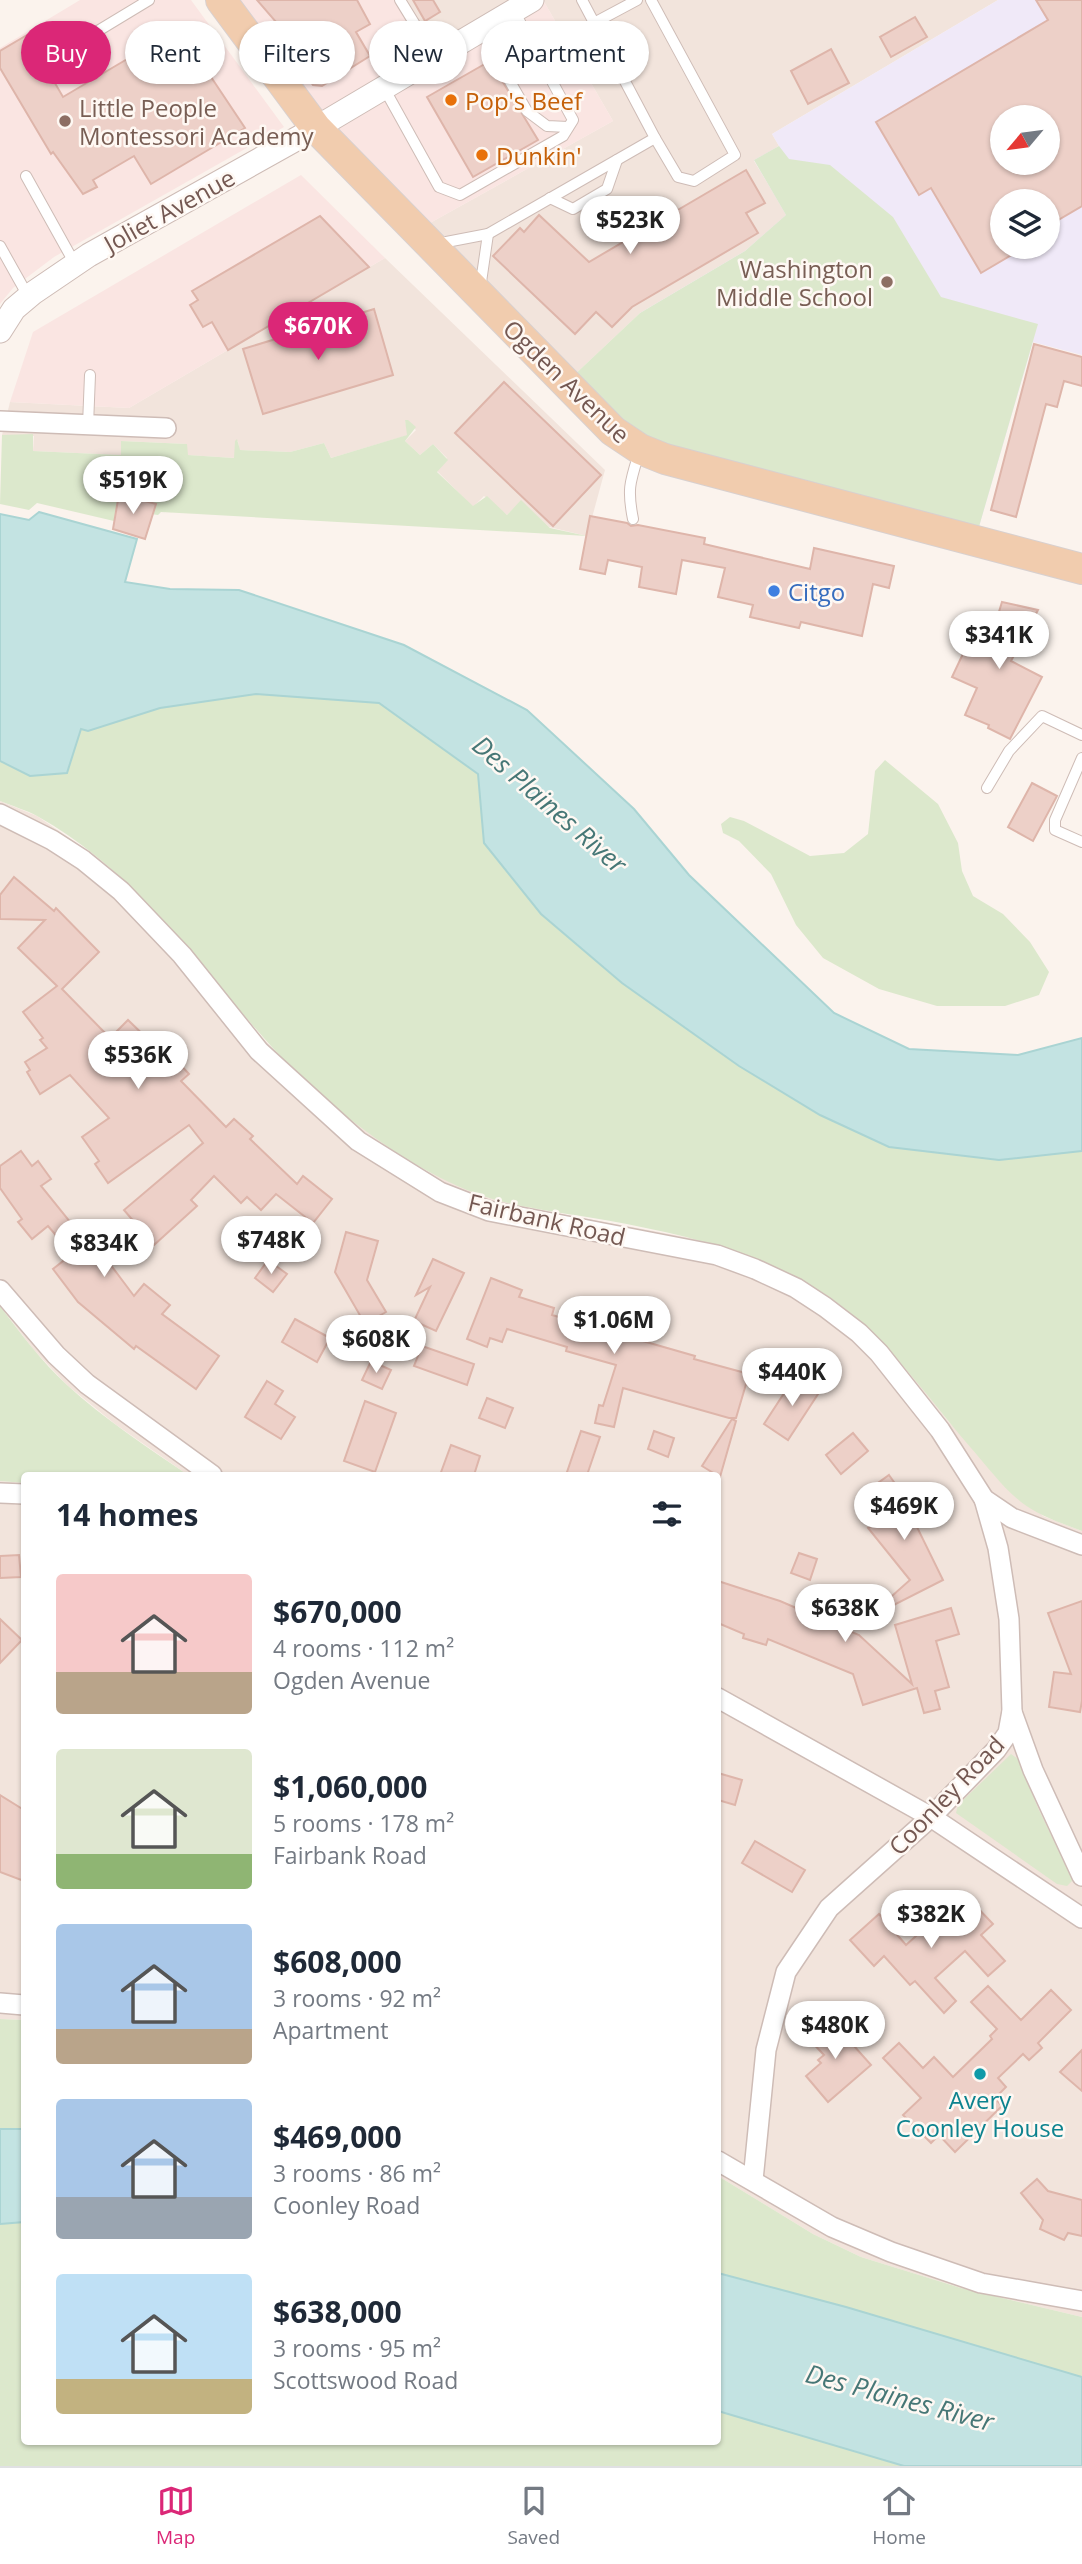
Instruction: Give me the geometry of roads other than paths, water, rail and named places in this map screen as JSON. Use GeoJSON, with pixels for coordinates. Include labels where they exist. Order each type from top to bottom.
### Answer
{"type":"FeatureCollection","features":[{"type":"Feature","properties":{"kind":"main road","name":"Ogden Avenue"},"geometry":{"type":"LineString","coordinates":[[221,0],[316,128],[613,431],[640,449],[679,463],[1082,569]]}},
{"type":"Feature","properties":{"kind":"street","name":"Joliet Avenue"},"geometry":{"type":"LineString","coordinates":[[496,21],[523,6]]}},
{"type":"Feature","properties":{"kind":"street","name":"Joliet Avenue"},"geometry":{"type":"LineString","coordinates":[[0,331],[14,309],[75,264],[391,84]]}},
{"type":"Feature","properties":{"kind":"street"},"geometry":{"type":"LineString","coordinates":[[0,421],[166,428]]}},
{"type":"Feature","properties":{"kind":"street","name":"Fairbank Road"},"geometry":{"type":"LineString","coordinates":[[0,814],[52,840],[83,860],[121,891],[182,955],[259,1051],[358,1141],[440,1192],[489,1211],[717,1255],[755,1269],[796,1289],[859,1333],[903,1381],[940,1430],[984,1499],[1012,1518],[1082,1545]]}},
{"type":"Feature","properties":{"kind":"street"},"geometry":{"type":"LineString","coordinates":[[0,1290],[56,1355],[87,1384],[208,1472]]}},
{"type":"Feature","properties":{"kind":"street"},"geometry":{"type":"LineString","coordinates":[[0,1493],[21,1494]]}},
{"type":"Feature","properties":{"kind":"street","name":"Coonley Road"},"geometry":{"type":"LineString","coordinates":[[753,2180],[766,2050],[786,1972],[829,1908],[931,1817],[996,1750],[1007,1732],[1012,1712],[1009,1619],[998,1548],[984,1499]]}},
{"type":"Feature","properties":{"kind":"street"},"geometry":{"type":"LineString","coordinates":[[721,1700],[931,1817],[1082,1918]]}},
{"type":"Feature","properties":{"kind":"street"},"geometry":{"type":"LineString","coordinates":[[1012,1712],[1033,1770],[1082,1876]]}},
{"type":"Feature","properties":{"kind":"street"},"geometry":{"type":"LineString","coordinates":[[0,2003],[21,2005]]}},
{"type":"Feature","properties":{"kind":"street"},"geometry":{"type":"LineString","coordinates":[[721,2163],[832,2227],[891,2252],[981,2283],[1082,2301]]}},
{"type":"Feature","properties":{"kind":"lane"},"geometry":{"type":"LineString","coordinates":[[111,23],[149,0]]}},
{"type":"Feature","properties":{"kind":"lane"},"geometry":{"type":"LineString","coordinates":[[400,0],[413,21]]}},
{"type":"Feature","properties":{"kind":"lane"},"geometry":{"type":"LineString","coordinates":[[582,0],[593,21]]}},
{"type":"Feature","properties":{"kind":"lane"},"geometry":{"type":"LineString","coordinates":[[598,21],[637,0]]}},
{"type":"Feature","properties":{"kind":"lane"},"geometry":{"type":"LineString","coordinates":[[626,84],[678,177],[694,181],[735,155],[651,0]]}},
{"type":"Feature","properties":{"kind":"lane"},"geometry":{"type":"LineString","coordinates":[[384,88],[439,187],[460,195],[563,136],[573,120],[523,6]]}},
{"type":"Feature","properties":{"kind":"lane"},"geometry":{"type":"LineString","coordinates":[[511,84],[527,111],[547,126],[568,127]]}},
{"type":"Feature","properties":{"kind":"lane"},"geometry":{"type":"LineString","coordinates":[[430,245],[488,234],[655,138]]}},
{"type":"Feature","properties":{"kind":"lane"},"geometry":{"type":"LineString","coordinates":[[550,198],[573,209],[607,190],[617,160]]}},
{"type":"Feature","properties":{"kind":"lane"},"geometry":{"type":"LineString","coordinates":[[26,176],[75,264]]}},
{"type":"Feature","properties":{"kind":"lane"},"geometry":{"type":"LineString","coordinates":[[480,295],[488,234]]}},
{"type":"Feature","properties":{"kind":"lane"},"geometry":{"type":"LineString","coordinates":[[0,246],[29,296]]}},
{"type":"Feature","properties":{"kind":"lane"},"geometry":{"type":"LineString","coordinates":[[88,425],[90,375]]}},
{"type":"Feature","properties":{"kind":"lane"},"geometry":{"type":"LineString","coordinates":[[633,519],[628,495],[629,484],[640,449]]}},
{"type":"Feature","properties":{"kind":"lane"},"geometry":{"type":"LineString","coordinates":[[987,788],[1009,751],[1042,716],[1082,735]]}},
{"type":"Feature","properties":{"kind":"lane"},"geometry":{"type":"LineString","coordinates":[[1082,758],[1055,820],[1055,830],[1082,842]]}},
{"type":"Feature","properties":{"kind":"water","name":"Des Plaines River"},"geometry":{"type":"Polygon","coordinates":[[[39,512],[137,539],[125,582],[170,589],[239,590],[404,645],[527,710],[634,809],[689,875],[834,1013],[909,1049],[1018,1055],[1082,1038],[1082,1151],[999,1160],[889,1147],[820,1115],[739,1066],[622,983],[541,914],[484,843],[478,774],[379,703],[256,694],[160,708],[88,731],[81,729],[67,773],[30,776],[0,761],[0,514],[29,520],[39,512]]]}},
{"type":"Feature","properties":{"kind":"water"},"geometry":{"type":"Polygon","coordinates":[[[0,2129],[21,2129],[21,2222],[0,2224],[0,2129]]]}},
{"type":"Feature","properties":{"kind":"water","name":"Des Plaines River"},"geometry":{"type":"Polygon","coordinates":[[[721,2274],[846,2307],[1082,2377],[1082,2466],[904,2466],[721,2412],[721,2274]]]}},
{"type":"Feature","properties":{"kind":"place","name":"Pop's Beef"},"geometry":{"type":"Point","coordinates":[451,100]}},
{"type":"Feature","properties":{"kind":"place","name":"Little People Montessori Academy"},"geometry":{"type":"Point","coordinates":[65,121]}},
{"type":"Feature","properties":{"kind":"place","name":"Dunkin'"},"geometry":{"type":"Point","coordinates":[482,155]}},
{"type":"Feature","properties":{"kind":"place","name":"Washington Middle School"},"geometry":{"type":"Point","coordinates":[887,282]}},
{"type":"Feature","properties":{"kind":"place","name":"Citgo"},"geometry":{"type":"Point","coordinates":[774,591]}},
{"type":"Feature","properties":{"kind":"place","name":"Avery Coonley House"},"geometry":{"type":"Point","coordinates":[980,2074]}}]}
